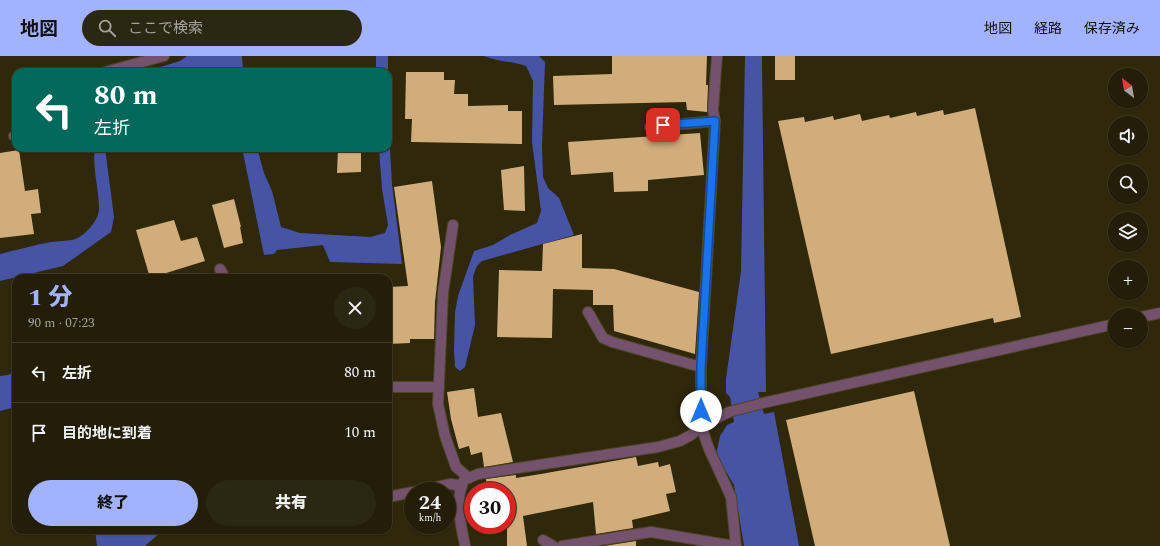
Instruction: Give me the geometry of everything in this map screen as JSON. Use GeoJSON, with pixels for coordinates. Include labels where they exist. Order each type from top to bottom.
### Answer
{"type":"FeatureCollection","features":[{"type":"Feature","properties":{"kind":"street"},"geometry":{"type":"LineString","coordinates":[[120,68],[164,56]]}},
{"type":"Feature","properties":{"kind":"street"},"geometry":{"type":"LineString","coordinates":[[562,546],[651,532],[735,546],[730,497],[709,449],[701,426],[701,367],[715,121],[713,110],[717,56]]}},
{"type":"Feature","properties":{"kind":"street"},"geometry":{"type":"LineString","coordinates":[[650,126],[715,121]]}},
{"type":"Feature","properties":{"kind":"street"},"geometry":{"type":"LineString","coordinates":[[453,225],[443,293],[438,404],[445,436],[456,467],[470,478]]}},
{"type":"Feature","properties":{"kind":"street"},"geometry":{"type":"LineString","coordinates":[[588,312],[603,338],[612,342],[701,367]]}},
{"type":"Feature","properties":{"kind":"street"},"geometry":{"type":"LineString","coordinates":[[1148,316],[1160,313]]}},
{"type":"Feature","properties":{"kind":"street"},"geometry":{"type":"LineString","coordinates":[[466,546],[459,512],[459,492],[464,480],[478,474],[658,447],[680,441],[691,435],[701,426],[729,412],[763,402],[1108,326]]}},
{"type":"Feature","properties":{"kind":"street"},"geometry":{"type":"LineString","coordinates":[[392,387],[439,387]]}},
{"type":"Feature","properties":{"kind":"street"},"geometry":{"type":"LineString","coordinates":[[456,485],[462,486]]}},
{"type":"Feature","properties":{"kind":"street"},"geometry":{"type":"LineString","coordinates":[[392,496],[404,494]]}},
{"type":"Feature","properties":{"kind":"street"},"geometry":{"type":"LineString","coordinates":[[543,540],[553,546]]}},
{"type":"Feature","properties":{"kind":"water"},"geometry":{"type":"Polygon","coordinates":[[[187,56],[242,56],[243,68],[157,68],[180,61],[187,56]]]}},
{"type":"Feature","properties":{"kind":"water"},"geometry":{"type":"Polygon","coordinates":[[[376,56],[388,56],[388,68],[376,68],[376,56]]]}},
{"type":"Feature","properties":{"kind":"water"},"geometry":{"type":"Polygon","coordinates":[[[484,56],[539,56],[545,62],[542,146],[543,177],[548,188],[559,198],[574,235],[482,261],[477,266],[473,276],[475,325],[465,367],[460,371],[455,367],[455,312],[458,296],[474,251],[493,245],[510,235],[537,223],[541,211],[532,142],[533,81],[526,66],[484,56]]]}},
{"type":"Feature","properties":{"kind":"water"},"geometry":{"type":"Polygon","coordinates":[[[745,56],[762,56],[766,392],[758,392],[764,414],[774,412],[799,546],[744,546],[734,485],[716,455],[720,436],[727,425],[734,422],[730,397],[726,393],[726,379],[741,271],[745,56]]]}},
{"type":"Feature","properties":{"kind":"water"},"geometry":{"type":"Polygon","coordinates":[[[94,152],[106,152],[114,217],[111,232],[63,266],[29,274],[12,274],[12,278],[0,281],[0,254],[45,243],[77,239],[94,223],[99,209],[94,152]]]}},
{"type":"Feature","properties":{"kind":"water"},"geometry":{"type":"Polygon","coordinates":[[[243,152],[258,152],[264,173],[272,191],[281,227],[300,233],[370,237],[385,233],[388,225],[382,189],[379,152],[390,152],[392,184],[402,264],[330,262],[323,245],[277,250],[274,254],[264,255],[243,152]]]}},
{"type":"Feature","properties":{"kind":"water"},"geometry":{"type":"Polygon","coordinates":[[[12,373],[12,408],[0,411],[0,376],[12,373]]]}},
{"type":"Feature","properties":{"kind":"water"},"geometry":{"type":"Polygon","coordinates":[[[96,534],[159,534],[145,546],[97,546],[96,534]]]}},
{"type":"Feature","properties":{"kind":"building"},"geometry":{"type":"Polygon","coordinates":[[[612,56],[707,56],[707,112],[687,110],[686,102],[554,105],[553,76],[612,74],[612,56]]]}},
{"type":"Feature","properties":{"kind":"building"},"geometry":{"type":"Polygon","coordinates":[[[775,56],[795,56],[795,80],[775,80],[775,56]]]}},
{"type":"Feature","properties":{"kind":"building"},"geometry":{"type":"Polygon","coordinates":[[[406,72],[444,72],[444,80],[455,80],[454,94],[468,94],[468,106],[508,105],[508,111],[522,111],[522,144],[411,142],[412,119],[405,119],[406,72]]]}},
{"type":"Feature","properties":{"kind":"building"},"geometry":{"type":"Polygon","coordinates":[[[975,108],[1021,317],[994,323],[993,318],[831,354],[778,121],[804,117],[805,122],[833,116],[834,120],[860,114],[862,121],[889,115],[890,118],[916,112],[917,116],[943,110],[944,115],[975,108]]]}},
{"type":"Feature","properties":{"kind":"building"},"geometry":{"type":"Polygon","coordinates":[[[700,133],[704,175],[648,180],[648,191],[614,192],[613,172],[571,175],[568,142],[700,133]]]}},
{"type":"Feature","properties":{"kind":"building"},"geometry":{"type":"Polygon","coordinates":[[[12,151],[19,152],[25,191],[38,189],[41,213],[31,214],[34,234],[0,238],[0,153],[12,151]]]}},
{"type":"Feature","properties":{"kind":"building"},"geometry":{"type":"Polygon","coordinates":[[[338,152],[361,152],[361,172],[337,173],[338,152]]]}},
{"type":"Feature","properties":{"kind":"building"},"geometry":{"type":"Polygon","coordinates":[[[524,166],[525,211],[504,210],[501,170],[524,166]]]}},
{"type":"Feature","properties":{"kind":"building"},"geometry":{"type":"Polygon","coordinates":[[[432,181],[441,247],[435,302],[434,339],[410,339],[410,343],[392,344],[392,287],[408,286],[394,187],[432,181]]]}},
{"type":"Feature","properties":{"kind":"building"},"geometry":{"type":"Polygon","coordinates":[[[234,199],[241,227],[243,243],[224,248],[212,205],[234,199]]]}},
{"type":"Feature","properties":{"kind":"building"},"geometry":{"type":"Polygon","coordinates":[[[174,220],[181,241],[197,237],[205,261],[163,274],[149,274],[136,230],[174,220]]]}},
{"type":"Feature","properties":{"kind":"building"},"geometry":{"type":"Polygon","coordinates":[[[582,234],[582,268],[614,269],[699,292],[695,354],[614,331],[613,305],[593,305],[593,290],[553,289],[552,338],[497,337],[499,270],[542,271],[543,244],[582,234]]]}},
{"type":"Feature","properties":{"kind":"building"},"geometry":{"type":"Polygon","coordinates":[[[474,388],[478,417],[501,413],[513,462],[484,467],[482,452],[471,455],[469,446],[459,449],[451,419],[447,392],[474,388]]]}},
{"type":"Feature","properties":{"kind":"building"},"geometry":{"type":"Polygon","coordinates":[[[914,391],[950,546],[815,546],[786,420],[914,391]]]}},
{"type":"Feature","properties":{"kind":"building"},"geometry":{"type":"Polygon","coordinates":[[[636,457],[638,466],[658,462],[659,467],[670,464],[676,492],[666,494],[670,511],[632,520],[633,528],[596,534],[593,502],[523,516],[527,546],[507,546],[507,534],[516,534],[516,482],[486,482],[486,479],[516,475],[516,478],[636,457]]]}},
{"type":"Feature","properties":{"kind":"building"},"geometry":{"type":"Polygon","coordinates":[[[636,541],[636,546],[604,546],[636,541]]]}},
{"type":"Feature","properties":{"kind":"route"},"geometry":{"type":"LineString","coordinates":[[663,125],[715,121],[701,367],[701,411]]}}]}
